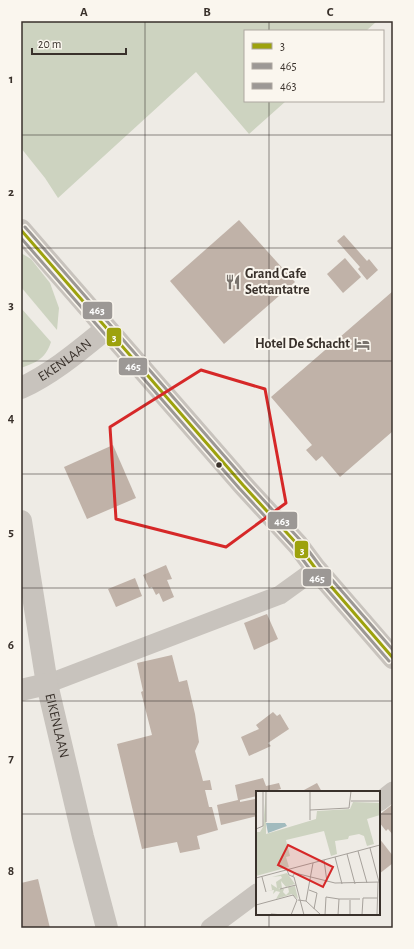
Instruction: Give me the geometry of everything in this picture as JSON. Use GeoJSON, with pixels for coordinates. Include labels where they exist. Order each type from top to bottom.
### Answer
{"type":"FeatureCollection","features":[{"type":"Feature","properties":{"kind":"street"},"geometry":{"type":"LineString","coordinates":[[21,230],[243,485],[298,545],[316,569],[393,658]]}},
{"type":"Feature","properties":{"kind":"street","name":"EKENLAAN"},"geometry":{"type":"LineString","coordinates":[[21,388],[30,384],[72,356],[106,329]]}},
{"type":"Feature","properties":{"kind":"street","name":"EIKENLAAN"},"geometry":{"type":"LineString","coordinates":[[21,521],[47,684],[82,837],[107,928]]}},
{"type":"Feature","properties":{"kind":"street"},"geometry":{"type":"LineString","coordinates":[[21,690],[47,684]]}},
{"type":"Feature","properties":{"kind":"lane"},"geometry":{"type":"LineString","coordinates":[[47,684],[280,595],[316,569]]}},
{"type":"Feature","properties":{"kind":"lane"},"geometry":{"type":"LineString","coordinates":[[380,801],[393,791]]}},
{"type":"Feature","properties":{"kind":"lane"},"geometry":{"type":"LineString","coordinates":[[210,928],[256,894]]}},
{"type":"Feature","properties":{"kind":"highlighted area"},"geometry":{"type":"Polygon","coordinates":[[[201,370],[265,389],[286,503],[226,547],[116,519],[110,427],[201,370]]]}},
{"type":"Feature","properties":{"kind":"green space"},"geometry":{"type":"Polygon","coordinates":[[[21,21],[377,21],[367,30],[244,30],[244,102],[285,102],[249,134],[196,72],[58,198],[45,178],[21,148],[21,21]]]}},
{"type":"Feature","properties":{"kind":"green space"},"geometry":{"type":"Polygon","coordinates":[[[21,253],[31,259],[50,283],[59,308],[57,330],[21,287],[21,253]]]}},
{"type":"Feature","properties":{"kind":"green space"},"geometry":{"type":"Polygon","coordinates":[[[21,308],[51,342],[43,357],[36,362],[21,368],[21,308]]]}},
{"type":"Feature","properties":{"kind":"building","name":"Grand Cafe Settantatre"},"geometry":{"type":"Polygon","coordinates":[[[239,220],[295,282],[224,344],[170,281],[239,220]]]}},
{"type":"Feature","properties":{"kind":"building"},"geometry":{"type":"Polygon","coordinates":[[[344,235],[367,261],[369,259],[378,270],[367,280],[358,269],[360,267],[337,241],[344,235]]]}},
{"type":"Feature","properties":{"kind":"building"},"geometry":{"type":"Polygon","coordinates":[[[345,258],[361,277],[343,293],[327,274],[345,258]]]}},
{"type":"Feature","properties":{"kind":"building","name":"Hotel De Schacht"},"geometry":{"type":"Polygon","coordinates":[[[393,291],[393,431],[340,477],[322,456],[316,461],[306,450],[312,445],[271,397],[393,291]]]}},
{"type":"Feature","properties":{"kind":"building"},"geometry":{"type":"Polygon","coordinates":[[[113,445],[136,498],[87,519],[64,467],[113,445]]]}},
{"type":"Feature","properties":{"kind":"building"},"geometry":{"type":"Polygon","coordinates":[[[166,565],[172,579],[167,580],[174,597],[163,602],[159,593],[156,595],[152,587],[149,588],[143,575],[166,565]]]}},
{"type":"Feature","properties":{"kind":"building"},"geometry":{"type":"Polygon","coordinates":[[[135,578],[142,596],[116,607],[108,589],[135,578]]]}},
{"type":"Feature","properties":{"kind":"building"},"geometry":{"type":"Polygon","coordinates":[[[267,614],[278,639],[254,650],[244,623],[267,614]]]}},
{"type":"Feature","properties":{"kind":"building"},"geometry":{"type":"Polygon","coordinates":[[[172,655],[179,682],[187,680],[195,714],[199,742],[195,751],[203,781],[210,780],[212,790],[205,790],[209,807],[212,807],[218,830],[197,836],[200,849],[180,853],[177,842],[142,849],[117,744],[152,735],[141,692],[143,691],[137,663],[172,655]]]}},
{"type":"Feature","properties":{"kind":"building"},"geometry":{"type":"Polygon","coordinates":[[[273,712],[277,716],[280,714],[289,729],[268,743],[271,746],[249,756],[241,737],[259,729],[256,725],[273,712]]]}},
{"type":"Feature","properties":{"kind":"building"},"geometry":{"type":"Polygon","coordinates":[[[263,778],[266,786],[279,783],[281,789],[274,791],[256,791],[256,796],[240,800],[240,802],[255,799],[256,816],[221,825],[217,805],[238,800],[235,785],[263,778]]]}},
{"type":"Feature","properties":{"kind":"building"},"geometry":{"type":"Polygon","coordinates":[[[317,783],[321,791],[304,791],[317,783]]]}},
{"type":"Feature","properties":{"kind":"building"},"geometry":{"type":"Polygon","coordinates":[[[393,804],[393,835],[388,829],[386,831],[380,823],[380,814],[393,804]]]}},
{"type":"Feature","properties":{"kind":"building"},"geometry":{"type":"Polygon","coordinates":[[[380,839],[393,856],[393,863],[380,873],[380,839]]]}},
{"type":"Feature","properties":{"kind":"building"},"geometry":{"type":"Polygon","coordinates":[[[38,879],[50,928],[21,928],[21,883],[38,879]]]}},
{"type":"Feature","properties":{"kind":"transit line","name":"463"},"geometry":{"type":"LineString","coordinates":[[25,227],[247,482],[302,542],[320,566],[393,650]]}},
{"type":"Feature","properties":{"kind":"transit line","name":"3"},"geometry":{"type":"LineString","coordinates":[[21,230],[243,485],[298,545],[316,569],[393,658]]}},
{"type":"Feature","properties":{"kind":"transit line","name":"465"},"geometry":{"type":"LineString","coordinates":[[21,238],[239,488],[294,548],[312,572],[389,661]]}},
{"type":"Feature","properties":{"kind":"place","name":"Grand Cafe Settantatre"},"geometry":{"type":"Point","coordinates":[233,282]}},
{"type":"Feature","properties":{"kind":"place","name":"Hotel De Schacht"},"geometry":{"type":"Point","coordinates":[362,344]}}]}
